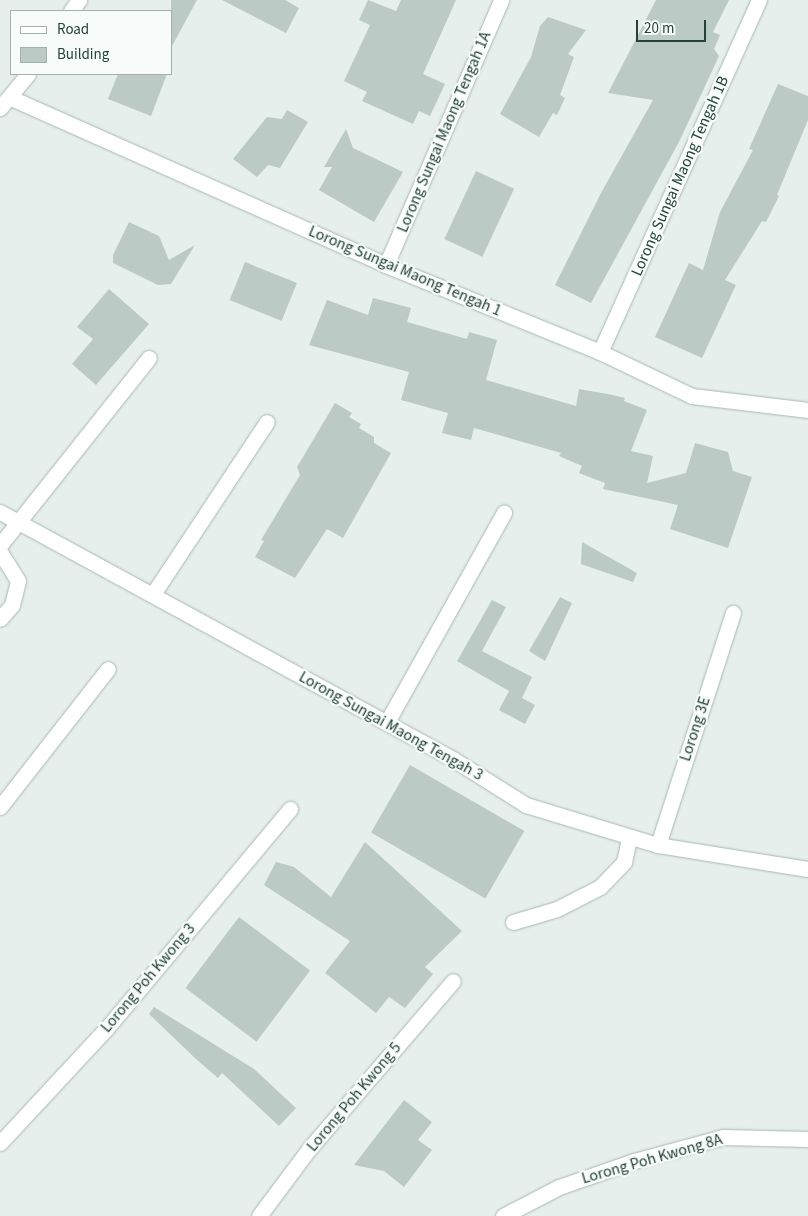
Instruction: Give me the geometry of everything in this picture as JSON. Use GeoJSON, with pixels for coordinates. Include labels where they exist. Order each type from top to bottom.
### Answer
{"type":"FeatureCollection","features":[{"type":"Feature","properties":{"kind":"street","name":"Lorong Sungai Maong Tengah 1A"},"geometry":{"type":"LineString","coordinates":[[386,264],[501,0]]}},
{"type":"Feature","properties":{"kind":"street","name":"Lorong Sungai Maong Tengah 1B"},"geometry":{"type":"LineString","coordinates":[[600,352],[759,0]]}},
{"type":"Feature","properties":{"kind":"street"},"geometry":{"type":"LineString","coordinates":[[5,103],[27,75]]}},
{"type":"Feature","properties":{"kind":"street","name":"Lorong Sungai Maong Tengah 1"},"geometry":{"type":"LineString","coordinates":[[5,103],[600,352],[692,396],[808,410]]}},
{"type":"Feature","properties":{"kind":"street"},"geometry":{"type":"LineString","coordinates":[[0,545],[18,520],[149,358]]}},
{"type":"Feature","properties":{"kind":"street"},"geometry":{"type":"LineString","coordinates":[[153,594],[267,422]]}},
{"type":"Feature","properties":{"kind":"street","name":"Lorong Sungai Maong Tengah 3"},"geometry":{"type":"LineString","coordinates":[[0,512],[18,520],[387,722],[526,805],[658,845],[808,869]]}},
{"type":"Feature","properties":{"kind":"street"},"geometry":{"type":"LineString","coordinates":[[387,722],[504,513]]}},
{"type":"Feature","properties":{"kind":"street"},"geometry":{"type":"LineString","coordinates":[[0,552],[18,581],[12,605],[0,619]]}},
{"type":"Feature","properties":{"kind":"street","name":"Lorong 3E"},"geometry":{"type":"LineString","coordinates":[[658,845],[733,613]]}},
{"type":"Feature","properties":{"kind":"street"},"geometry":{"type":"LineString","coordinates":[[0,807],[108,670]]}},
{"type":"Feature","properties":{"kind":"street","name":"Lorong Poh Kwong 3"},"geometry":{"type":"LineString","coordinates":[[0,1143],[106,1029],[290,809]]}},
{"type":"Feature","properties":{"kind":"street"},"geometry":{"type":"LineString","coordinates":[[513,922],[556,909],[600,887],[624,862],[630,838]]}},
{"type":"Feature","properties":{"kind":"street","name":"Lorong Poh Kwong 5"},"geometry":{"type":"LineString","coordinates":[[258,1216],[309,1150],[453,981]]}},
{"type":"Feature","properties":{"kind":"street","name":"Lorong Poh Kwong 8A"},"geometry":{"type":"LineString","coordinates":[[503,1216],[559,1187],[634,1161],[723,1137],[808,1139]]}},
{"type":"Feature","properties":{"kind":"building"},"geometry":{"type":"Polygon","coordinates":[[[171,0],[197,0],[172,46],[172,10],[171,0]]]}},
{"type":"Feature","properties":{"kind":"building"},"geometry":{"type":"Polygon","coordinates":[[[222,0],[285,0],[299,8],[286,33],[222,0]]]}},
{"type":"Feature","properties":{"kind":"building"},"geometry":{"type":"Polygon","coordinates":[[[368,0],[396,11],[401,0],[456,0],[423,74],[445,84],[430,116],[419,111],[413,124],[362,101],[367,92],[344,81],[370,25],[359,20],[368,0]]]}},
{"type":"Feature","properties":{"kind":"building"},"geometry":{"type":"Polygon","coordinates":[[[656,0],[729,0],[713,32],[720,35],[714,49],[719,56],[680,140],[591,303],[555,285],[601,193],[653,100],[608,93],[656,0]]]}},
{"type":"Feature","properties":{"kind":"building"},"geometry":{"type":"Polygon","coordinates":[[[548,17],[586,30],[568,54],[574,57],[560,95],[565,98],[557,115],[553,113],[539,137],[500,114],[531,57],[540,26],[548,17]]]}},
{"type":"Feature","properties":{"kind":"building"},"geometry":{"type":"Polygon","coordinates":[[[118,75],[167,75],[151,116],[108,99],[118,75]]]}},
{"type":"Feature","properties":{"kind":"building"},"geometry":{"type":"Polygon","coordinates":[[[778,84],[808,96],[808,120],[777,195],[779,196],[766,222],[762,221],[725,280],[736,285],[702,358],[655,337],[689,263],[703,270],[720,212],[753,150],[749,149],[778,84]]]}},
{"type":"Feature","properties":{"kind":"building"},"geometry":{"type":"Polygon","coordinates":[[[287,110],[308,122],[280,168],[268,165],[257,177],[233,159],[267,117],[282,119],[287,110]]]}},
{"type":"Feature","properties":{"kind":"building"},"geometry":{"type":"Polygon","coordinates":[[[346,129],[353,148],[403,172],[374,222],[319,190],[332,167],[324,167],[346,129]]]}},
{"type":"Feature","properties":{"kind":"building"},"geometry":{"type":"Polygon","coordinates":[[[476,171],[514,189],[482,257],[444,239],[476,171]]]}},
{"type":"Feature","properties":{"kind":"building"},"geometry":{"type":"Polygon","coordinates":[[[129,222],[159,236],[169,260],[195,245],[171,284],[158,285],[113,263],[113,255],[129,222]]]}},
{"type":"Feature","properties":{"kind":"building"},"geometry":{"type":"Polygon","coordinates":[[[245,262],[297,283],[282,321],[230,300],[245,262]]]}},
{"type":"Feature","properties":{"kind":"building"},"geometry":{"type":"Polygon","coordinates":[[[109,289],[149,324],[96,385],[72,364],[93,339],[77,327],[109,289]]]}},
{"type":"Feature","properties":{"kind":"building"},"geometry":{"type":"Polygon","coordinates":[[[373,298],[411,308],[407,322],[467,339],[469,332],[497,340],[486,380],[576,406],[579,389],[625,398],[624,401],[647,410],[631,451],[653,456],[647,483],[686,473],[695,443],[728,452],[733,471],[752,477],[728,548],[670,529],[678,505],[603,489],[605,483],[579,473],[582,466],[559,456],[561,453],[474,428],[471,440],[442,433],[448,413],[401,400],[409,372],[309,345],[327,300],[368,315],[373,298]]]}},
{"type":"Feature","properties":{"kind":"building"},"geometry":{"type":"Polygon","coordinates":[[[335,403],[352,413],[349,417],[361,424],[359,428],[374,437],[374,443],[391,453],[343,538],[327,529],[295,578],[255,557],[264,541],[261,540],[300,475],[297,467],[335,403]]]}},
{"type":"Feature","properties":{"kind":"building"},"geometry":{"type":"Polygon","coordinates":[[[582,542],[637,573],[633,582],[581,564],[582,542]]]}},
{"type":"Feature","properties":{"kind":"building"},"geometry":{"type":"Polygon","coordinates":[[[560,597],[572,603],[545,661],[529,651],[560,597]]]}},
{"type":"Feature","properties":{"kind":"building"},"geometry":{"type":"Polygon","coordinates":[[[492,600],[506,607],[482,651],[532,677],[522,698],[535,705],[525,724],[499,710],[509,691],[457,661],[492,600]]]}},
{"type":"Feature","properties":{"kind":"building"},"geometry":{"type":"Polygon","coordinates":[[[410,765],[524,831],[485,899],[371,833],[410,765]]]}},
{"type":"Feature","properties":{"kind":"building"},"geometry":{"type":"Polygon","coordinates":[[[365,842],[462,931],[425,967],[433,974],[405,1008],[389,997],[376,1013],[325,973],[350,941],[264,885],[276,862],[294,867],[331,897],[365,842]]]}},
{"type":"Feature","properties":{"kind":"building"},"geometry":{"type":"Polygon","coordinates":[[[239,917],[310,971],[257,1042],[185,988],[239,917]]]}},
{"type":"Feature","properties":{"kind":"building"},"geometry":{"type":"Polygon","coordinates":[[[154,1007],[254,1069],[296,1108],[279,1126],[222,1073],[218,1078],[196,1059],[149,1014],[154,1007]]]}},
{"type":"Feature","properties":{"kind":"building"},"geometry":{"type":"Polygon","coordinates":[[[404,1100],[432,1122],[418,1140],[432,1150],[404,1187],[384,1171],[354,1165],[404,1100]]]}}]}
